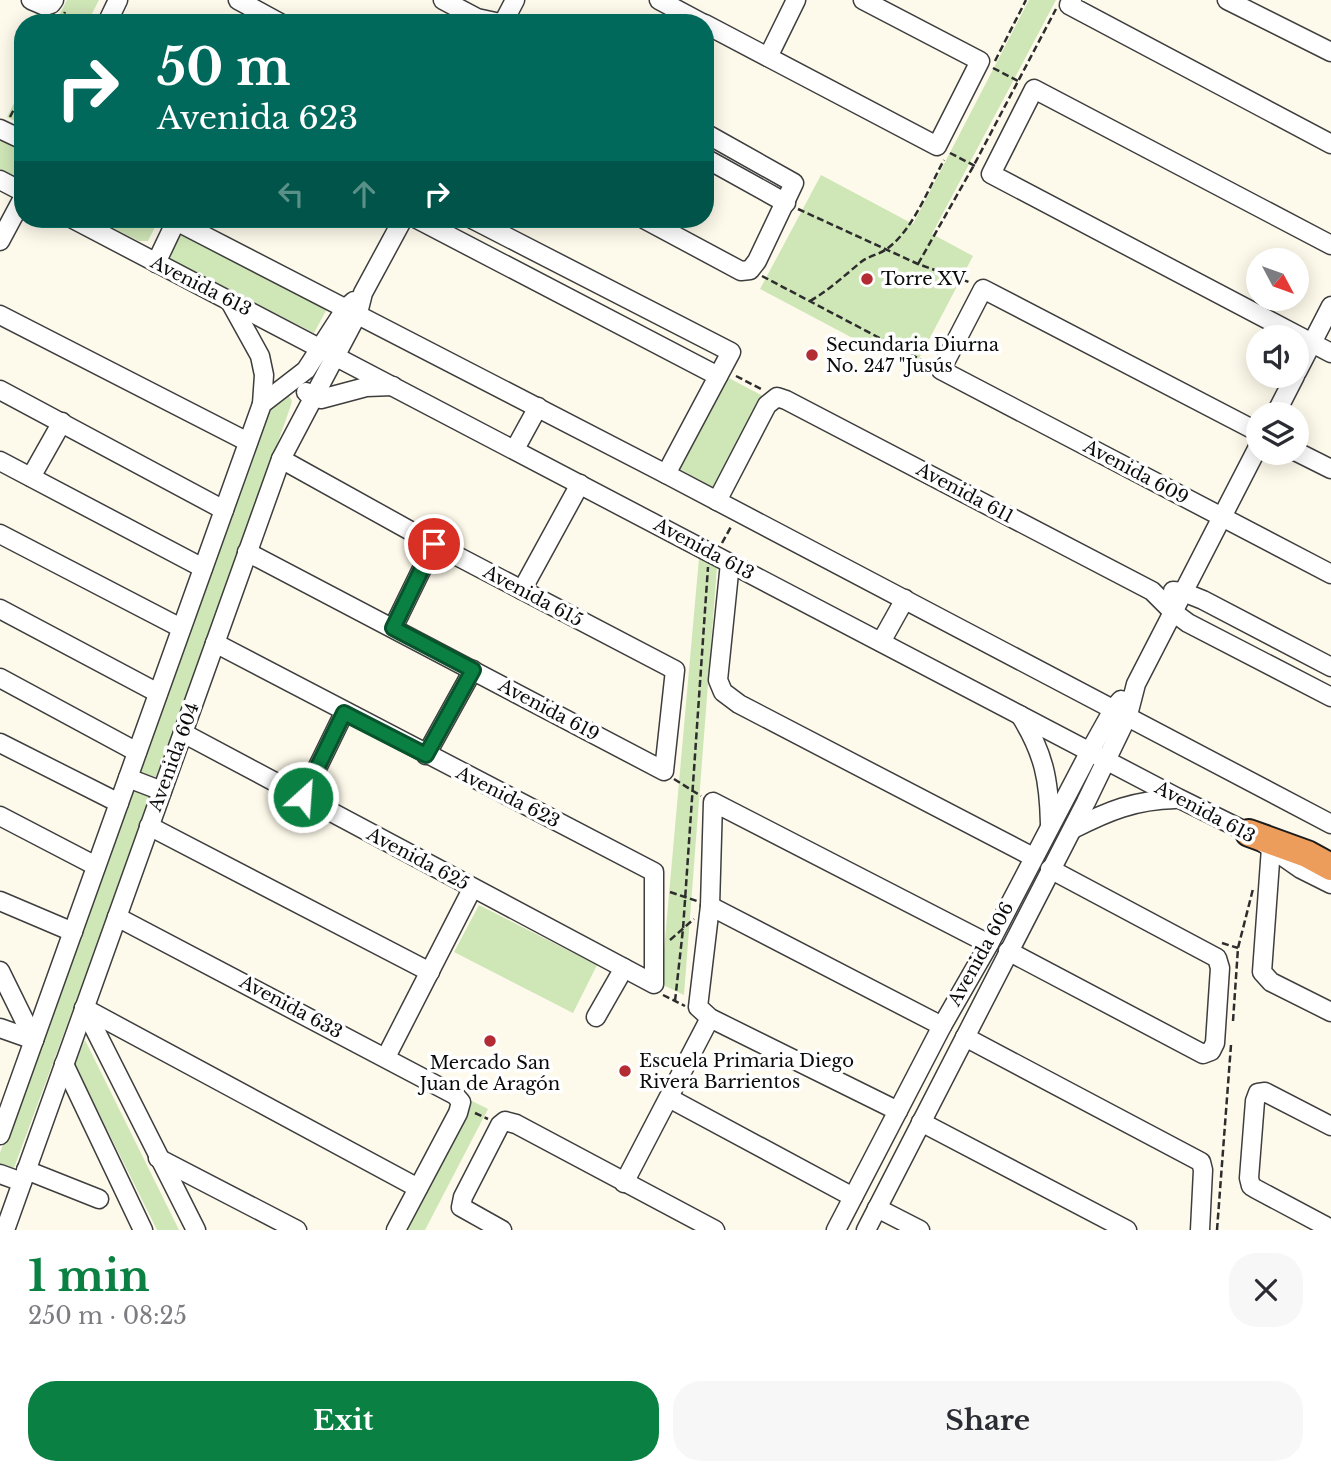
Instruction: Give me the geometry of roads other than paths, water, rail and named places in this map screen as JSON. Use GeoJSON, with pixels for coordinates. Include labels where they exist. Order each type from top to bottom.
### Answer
{"type":"FeatureCollection","features":[{"type":"Feature","properties":{"kind":"highway"},"geometry":{"type":"LineString","coordinates":[[1260,840],[1307,854],[1331,867]]}},
{"type":"Feature","properties":{"kind":"street"},"geometry":{"type":"LineString","coordinates":[[238,0],[264,14]]}},
{"type":"Feature","properties":{"kind":"street"},"geometry":{"type":"LineString","coordinates":[[443,0],[466,14]]}},
{"type":"Feature","properties":{"kind":"street"},"geometry":{"type":"LineString","coordinates":[[659,0],[685,14]]}},
{"type":"Feature","properties":{"kind":"street"},"geometry":{"type":"LineString","coordinates":[[768,57],[796,0]]}},
{"type":"Feature","properties":{"kind":"street"},"geometry":{"type":"LineString","coordinates":[[714,29],[937,146],[980,61],[863,0]]}},
{"type":"Feature","properties":{"kind":"street"},"geometry":{"type":"LineString","coordinates":[[1227,0],[1331,52]]}},
{"type":"Feature","properties":{"kind":"street"},"geometry":{"type":"LineString","coordinates":[[1066,4],[1331,144]]}},
{"type":"Feature","properties":{"kind":"street"},"geometry":{"type":"LineString","coordinates":[[1331,245],[1026,85],[991,174],[1331,353]]}},
{"type":"Feature","properties":{"kind":"street"},"geometry":{"type":"LineString","coordinates":[[661,228],[741,271],[750,270],[757,261],[794,183],[714,138]]}},
{"type":"Feature","properties":{"kind":"street"},"geometry":{"type":"LineString","coordinates":[[714,163],[786,203]]}},
{"type":"Feature","properties":{"kind":"street"},"geometry":{"type":"LineString","coordinates":[[0,241],[14,213]]}},
{"type":"Feature","properties":{"kind":"street","name":"Avenida 613"},"geometry":{"type":"LineString","coordinates":[[90,228],[1260,840],[1301,869],[1331,884]]}},
{"type":"Feature","properties":{"kind":"street"},"geometry":{"type":"LineString","coordinates":[[156,263],[171,228]]}},
{"type":"Feature","properties":{"kind":"street"},"geometry":{"type":"LineString","coordinates":[[190,228],[538,407],[1331,824]]}},
{"type":"Feature","properties":{"kind":"street","name":"Avenida 604"},"geometry":{"type":"LineString","coordinates":[[5,1230],[281,459],[312,397],[329,352],[398,228]]}},
{"type":"Feature","properties":{"kind":"street"},"geometry":{"type":"LineString","coordinates":[[435,228],[720,372]]}},
{"type":"Feature","properties":{"kind":"street"},"geometry":{"type":"LineString","coordinates":[[490,228],[732,352],[666,474]]}},
{"type":"Feature","properties":{"kind":"street","name":"Avenida 609"},"geometry":{"type":"LineString","coordinates":[[1246,426],[983,289],[940,370],[1331,574]]}},
{"type":"Feature","properties":{"kind":"street"},"geometry":{"type":"LineString","coordinates":[[229,300],[260,356],[264,374],[262,404]]}},
{"type":"Feature","properties":{"kind":"street"},"geometry":{"type":"LineString","coordinates":[[1309,349],[1331,306]]}},
{"type":"Feature","properties":{"kind":"street"},"geometry":{"type":"LineString","coordinates":[[0,315],[248,442]]}},
{"type":"Feature","properties":{"kind":"street","name":"Avenida 604"},"geometry":{"type":"LineString","coordinates":[[0,1135],[4,1110],[34,1040],[262,404],[329,352]]}},
{"type":"Feature","properties":{"kind":"street"},"geometry":{"type":"LineString","coordinates":[[292,381],[312,397],[321,399],[366,387],[393,386]]}},
{"type":"Feature","properties":{"kind":"street"},"geometry":{"type":"LineString","coordinates":[[0,390],[224,510]]}},
{"type":"Feature","properties":{"kind":"street","name":"Avenida 611"},"geometry":{"type":"LineString","coordinates":[[717,501],[766,405],[777,397],[1152,590],[1173,612],[1188,622],[1331,697]]}},
{"type":"Feature","properties":{"kind":"street"},"geometry":{"type":"LineString","coordinates":[[515,449],[538,407]]}},
{"type":"Feature","properties":{"kind":"street"},"geometry":{"type":"LineString","coordinates":[[31,477],[62,422]]}},
{"type":"Feature","properties":{"kind":"street"},"geometry":{"type":"LineString","coordinates":[[1309,458],[1331,469]]}},
{"type":"Feature","properties":{"kind":"street","name":"Avenida 615"},"geometry":{"type":"LineString","coordinates":[[281,459],[434,544],[676,670],[664,771]]}},
{"type":"Feature","properties":{"kind":"street"},"geometry":{"type":"LineString","coordinates":[[0,461],[203,568]]}},
{"type":"Feature","properties":{"kind":"street","name":"Avenida 606"},"geometry":{"type":"LineString","coordinates":[[836,1230],[1090,751],[1121,712],[1249,465]]}},
{"type":"Feature","properties":{"kind":"street"},"geometry":{"type":"LineString","coordinates":[[522,590],[580,484]]}},
{"type":"Feature","properties":{"kind":"street"},"geometry":{"type":"LineString","coordinates":[[0,534],[181,628]]}},
{"type":"Feature","properties":{"kind":"street"},"geometry":{"type":"LineString","coordinates":[[393,628],[434,544]]}},
{"type":"Feature","properties":{"kind":"street","name":"Avenida 619"},"geometry":{"type":"LineString","coordinates":[[247,552],[664,771]]}},
{"type":"Feature","properties":{"kind":"street"},"geometry":{"type":"LineString","coordinates":[[723,559],[718,680],[723,692],[738,704],[1033,858]]}},
{"type":"Feature","properties":{"kind":"street","name":"Avenida 611"},"geometry":{"type":"LineString","coordinates":[[1152,590],[1184,592],[1331,667]]}},
{"type":"Feature","properties":{"kind":"street"},"geometry":{"type":"LineString","coordinates":[[881,642],[905,599]]}},
{"type":"Feature","properties":{"kind":"street"},"geometry":{"type":"LineString","coordinates":[[0,609],[158,693]]}},
{"type":"Feature","properties":{"kind":"street","name":"Avenida 623"},"geometry":{"type":"LineString","coordinates":[[215,643],[654,879],[654,984]]}},
{"type":"Feature","properties":{"kind":"street"},"geometry":{"type":"LineString","coordinates":[[426,755],[473,670]]}},
{"type":"Feature","properties":{"kind":"street"},"geometry":{"type":"LineString","coordinates":[[0,678],[137,752]]}},
{"type":"Feature","properties":{"kind":"street","name":"Avenida 606"},"geometry":{"type":"LineString","coordinates":[[866,1230],[1107,760],[1121,712]]}},
{"type":"Feature","properties":{"kind":"street"},"geometry":{"type":"LineString","coordinates":[[303,797],[344,713]]}},
{"type":"Feature","properties":{"kind":"street"},"geometry":{"type":"LineString","coordinates":[[1020,715],[1034,737],[1043,759],[1048,778],[1050,826]]}},
{"type":"Feature","properties":{"kind":"street","name":"Avenida 625"},"geometry":{"type":"LineString","coordinates":[[183,733],[654,984]]}},
{"type":"Feature","properties":{"kind":"street"},"geometry":{"type":"LineString","coordinates":[[0,743],[119,803]]}},
{"type":"Feature","properties":{"kind":"street"},"geometry":{"type":"LineString","coordinates":[[128,778],[162,791]]}},
{"type":"Feature","properties":{"kind":"street"},"geometry":{"type":"LineString","coordinates":[[1061,805],[1076,821],[1150,799],[1178,799]]}},
{"type":"Feature","properties":{"kind":"street"},"geometry":{"type":"LineString","coordinates":[[624,1182],[669,1098],[704,1012],[713,802],[989,944]]}},
{"type":"Feature","properties":{"kind":"street"},"geometry":{"type":"LineString","coordinates":[[0,816],[96,866]]}},
{"type":"Feature","properties":{"kind":"street"},"geometry":{"type":"LineString","coordinates":[[149,826],[430,972]]}},
{"type":"Feature","properties":{"kind":"street"},"geometry":{"type":"LineString","coordinates":[[1260,840],[1264,977],[1331,1013]]}},
{"type":"Feature","properties":{"kind":"street"},"geometry":{"type":"LineString","coordinates":[[1008,951],[1203,1054],[1211,1051],[1215,1043],[1220,968],[1217,958],[1050,869]]}},
{"type":"Feature","properties":{"kind":"street"},"geometry":{"type":"LineString","coordinates":[[386,1057],[472,889]]}},
{"type":"Feature","properties":{"kind":"street"},"geometry":{"type":"LineString","coordinates":[[0,901],[73,932]]}},
{"type":"Feature","properties":{"kind":"street"},"geometry":{"type":"LineString","coordinates":[[710,906],[942,1026]]}},
{"type":"Feature","properties":{"kind":"street","name":"Avenida 633"},"geometry":{"type":"LineString","coordinates":[[117,916],[455,1095],[461,1104],[418,1188]]}},
{"type":"Feature","properties":{"kind":"street"},"geometry":{"type":"LineString","coordinates":[[596,1017],[624,968]]}},
{"type":"Feature","properties":{"kind":"street"},"geometry":{"type":"LineString","coordinates":[[0,971],[34,1040]]}},
{"type":"Feature","properties":{"kind":"street"},"geometry":{"type":"LineString","coordinates":[[84,1008],[195,1230]]}},
{"type":"Feature","properties":{"kind":"street"},"geometry":{"type":"LineString","coordinates":[[84,1008],[418,1188],[396,1230]]}},
{"type":"Feature","properties":{"kind":"street"},"geometry":{"type":"LineString","coordinates":[[704,1012],[898,1111]]}},
{"type":"Feature","properties":{"kind":"street"},"geometry":{"type":"LineString","coordinates":[[0,1028],[34,1040]]}},
{"type":"Feature","properties":{"kind":"street"},"geometry":{"type":"LineString","coordinates":[[965,1037],[1201,1162],[1203,1170],[1200,1230]]}},
{"type":"Feature","properties":{"kind":"street"},"geometry":{"type":"LineString","coordinates":[[64,1064],[143,1230]]}},
{"type":"Feature","properties":{"kind":"street"},"geometry":{"type":"LineString","coordinates":[[1331,1126],[1265,1092],[1258,1093],[1255,1101],[1249,1178],[1251,1186],[1331,1229]]}},
{"type":"Feature","properties":{"kind":"street"},"geometry":{"type":"LineString","coordinates":[[669,1098],[853,1197]]}},
{"type":"Feature","properties":{"kind":"street"},"geometry":{"type":"LineString","coordinates":[[921,1122],[1127,1230]]}},
{"type":"Feature","properties":{"kind":"street"},"geometry":{"type":"LineString","coordinates":[[502,1230],[461,1207],[463,1197],[502,1123],[516,1124],[715,1230]]}},
{"type":"Feature","properties":{"kind":"street"},"geometry":{"type":"LineString","coordinates":[[158,1158],[297,1230]]}},
{"type":"Feature","properties":{"kind":"street"},"geometry":{"type":"LineString","coordinates":[[873,1160],[896,1172]]}},
{"type":"Feature","properties":{"kind":"street"},"geometry":{"type":"LineString","coordinates":[[0,1174],[24,1176],[99,1199]]}},
{"type":"Feature","properties":{"kind":"street"},"geometry":{"type":"LineString","coordinates":[[877,1208],[920,1230]]}},
{"type":"Feature","properties":{"kind":"place","name":"Torre XV"},"geometry":{"type":"Point","coordinates":[867,279]}},
{"type":"Feature","properties":{"kind":"place","name":"Secundaria Diurna No. 247 \"Jusús"},"geometry":{"type":"Point","coordinates":[812,355]}},
{"type":"Feature","properties":{"kind":"place","name":"Mercado San Juan de Aragón"},"geometry":{"type":"Point","coordinates":[490,1041]}},
{"type":"Feature","properties":{"kind":"place","name":"Escuela Primaria Diego Rivera Barrientos"},"geometry":{"type":"Point","coordinates":[625,1071]}}]}
